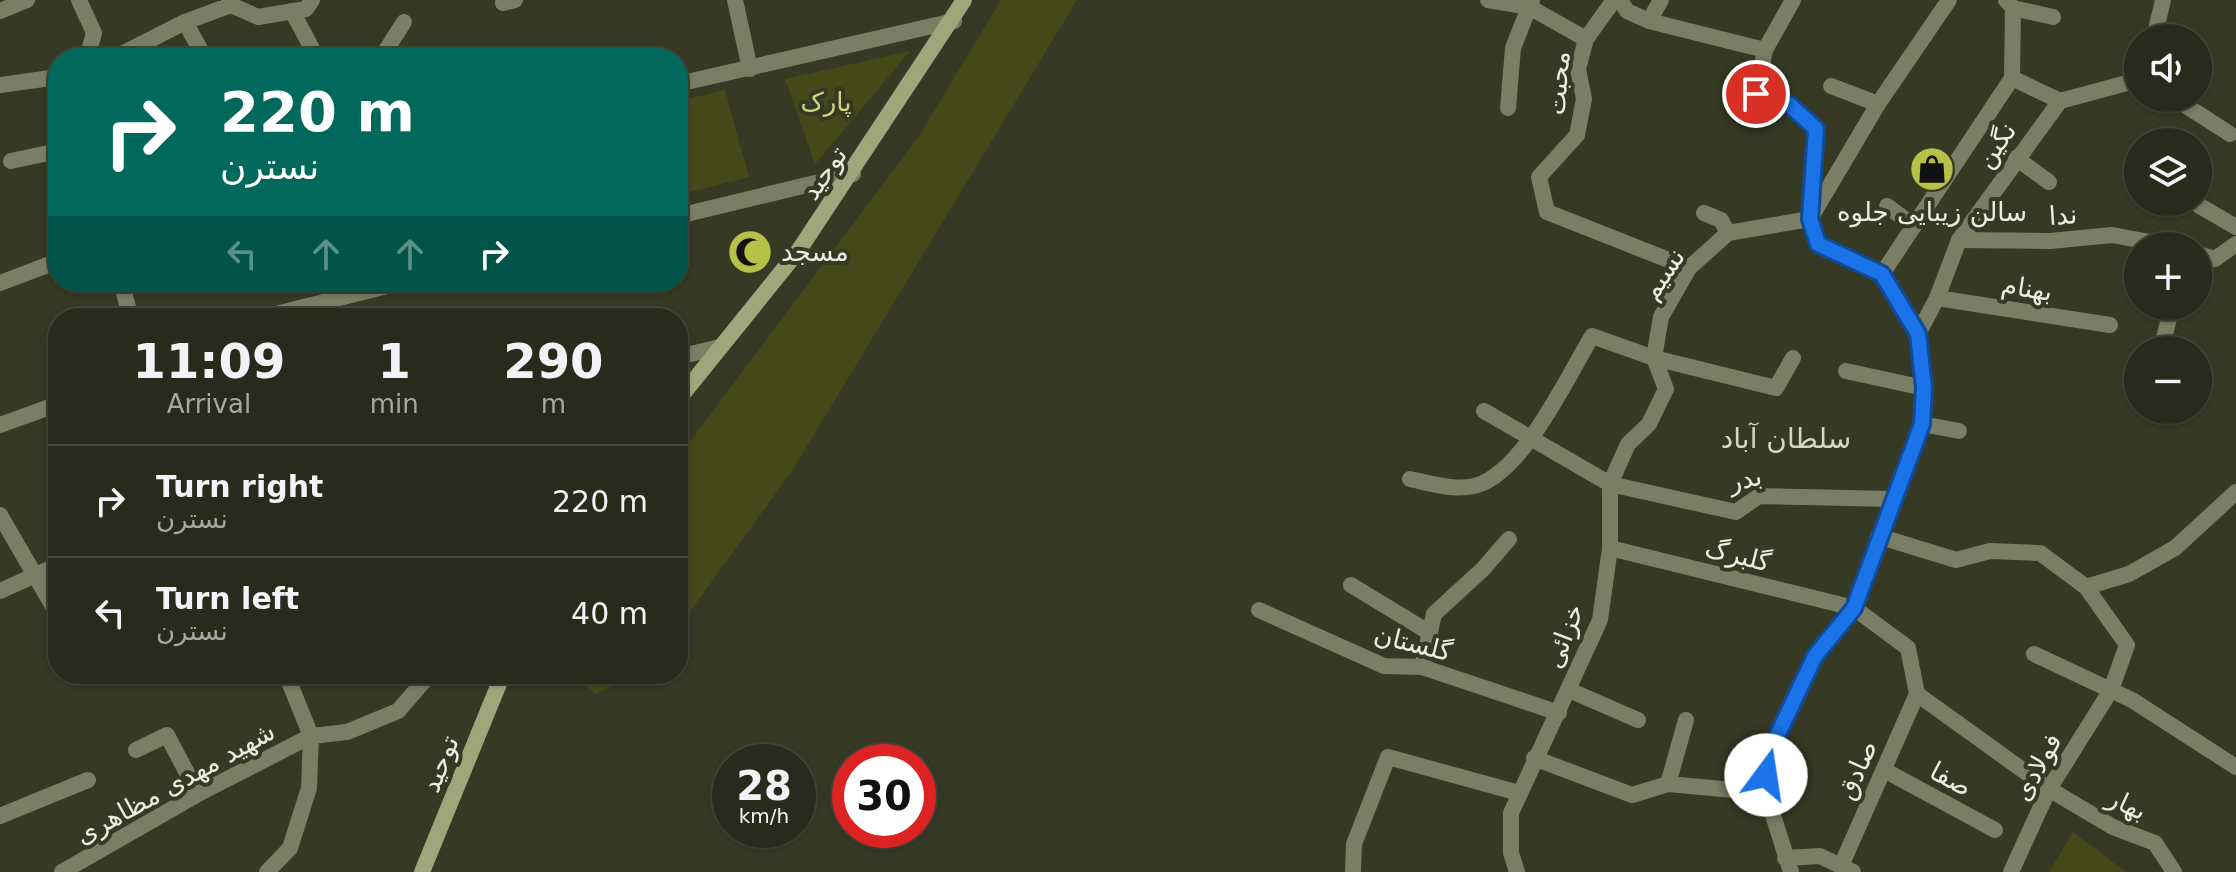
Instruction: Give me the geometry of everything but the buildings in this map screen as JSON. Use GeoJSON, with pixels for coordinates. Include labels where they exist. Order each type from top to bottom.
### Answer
{"type":"FeatureCollection","features":[{"type":"Feature","properties":{"kind":"main road","name":"توحید"},"geometry":{"type":"LineString","coordinates":[[688,387],[799,250],[954,21],[964,0]]}},
{"type":"Feature","properties":{"kind":"main road","name":"توحید"},"geometry":{"type":"LineString","coordinates":[[422,872],[499,684]]}},
{"type":"Feature","properties":{"kind":"street"},"geometry":{"type":"LineString","coordinates":[[0,11],[27,0]]}},
{"type":"Feature","properties":{"kind":"street"},"geometry":{"type":"LineString","coordinates":[[79,0],[94,33],[90,48]]}},
{"type":"Feature","properties":{"kind":"street"},"geometry":{"type":"LineString","coordinates":[[134,48],[230,2],[258,17],[306,9],[312,0]]}},
{"type":"Feature","properties":{"kind":"street"},"geometry":{"type":"LineString","coordinates":[[735,0],[750,69]]}},
{"type":"Feature","properties":{"kind":"street"},"geometry":{"type":"LineString","coordinates":[[1488,0],[1530,3],[1586,39]]}},
{"type":"Feature","properties":{"kind":"street","name":"محبت"},"geometry":{"type":"LineString","coordinates":[[1614,0],[1586,39],[1578,69],[1584,99],[1577,135],[1539,177],[1547,212],[1689,268]]}},
{"type":"Feature","properties":{"kind":"street"},"geometry":{"type":"LineString","coordinates":[[1620,0],[1627,11],[1649,21],[1765,50]]}},
{"type":"Feature","properties":{"kind":"street"},"geometry":{"type":"LineString","coordinates":[[1649,21],[1661,0]]}},
{"type":"Feature","properties":{"kind":"street"},"geometry":{"type":"LineString","coordinates":[[1793,0],[1765,50],[1756,94],[1790,105],[1816,129],[1810,219],[1818,244],[1882,274],[1918,334],[1924,388],[1922,424],[1878,536],[1854,608],[1815,656],[1767,757],[1766,793],[1788,865],[1820,856],[1847,869]]}},
{"type":"Feature","properties":{"kind":"street"},"geometry":{"type":"LineString","coordinates":[[1704,213],[1721,220],[1728,233],[1810,219],[1878,104],[1949,0]]}},
{"type":"Feature","properties":{"kind":"street"},"geometry":{"type":"LineString","coordinates":[[2157,24],[2163,0]]}},
{"type":"Feature","properties":{"kind":"street"},"geometry":{"type":"LineString","coordinates":[[1508,108],[1513,48],[1530,3]]}},
{"type":"Feature","properties":{"kind":"street"},"geometry":{"type":"LineString","coordinates":[[1882,274],[2012,78],[2010,4],[2053,17]]}},
{"type":"Feature","properties":{"kind":"street"},"geometry":{"type":"LineString","coordinates":[[292,11],[312,48]]}},
{"type":"Feature","properties":{"kind":"street"},"geometry":{"type":"LineString","coordinates":[[688,82],[954,21]]}},
{"type":"Feature","properties":{"kind":"street"},"geometry":{"type":"LineString","coordinates":[[185,22],[199,48]]}},
{"type":"Feature","properties":{"kind":"street"},"geometry":{"type":"LineString","coordinates":[[387,48],[404,22]]}},
{"type":"Feature","properties":{"kind":"street"},"geometry":{"type":"LineString","coordinates":[[0,85],[48,78]]}},
{"type":"Feature","properties":{"kind":"street"},"geometry":{"type":"LineString","coordinates":[[2012,78],[2060,101],[2124,84]]}},
{"type":"Feature","properties":{"kind":"street"},"geometry":{"type":"LineString","coordinates":[[1831,86],[1878,104]]}},
{"type":"Feature","properties":{"kind":"street","name":"نگین"},"geometry":{"type":"LineString","coordinates":[[1918,334],[1937,298],[1959,240],[2060,101]]}},
{"type":"Feature","properties":{"kind":"street"},"geometry":{"type":"LineString","coordinates":[[2197,112],[2234,135]]}},
{"type":"Feature","properties":{"kind":"street"},"geometry":{"type":"LineString","coordinates":[[11,161],[48,153]]}},
{"type":"Feature","properties":{"kind":"street"},"geometry":{"type":"LineString","coordinates":[[2016,158],[2049,182]]}},
{"type":"Feature","properties":{"kind":"street"},"geometry":{"type":"LineString","coordinates":[[688,214],[853,174]]}},
{"type":"Feature","properties":{"kind":"street"},"geometry":{"type":"LineString","coordinates":[[1887,206],[1914,226]]}},
{"type":"Feature","properties":{"kind":"street"},"geometry":{"type":"LineString","coordinates":[[2212,213],[2236,227]]}},
{"type":"Feature","properties":{"kind":"street","name":"نسیم"},"geometry":{"type":"LineString","coordinates":[[1610,484],[1628,444],[1649,424],[1666,389],[1654,358],[1661,317],[1689,268],[1728,233]]}},
{"type":"Feature","properties":{"kind":"street","name":"ندا"},"geometry":{"type":"LineString","coordinates":[[1959,240],[2050,241],[2112,235],[2124,237]]}},
{"type":"Feature","properties":{"kind":"street"},"geometry":{"type":"LineString","coordinates":[[2212,258],[2236,244]]}},
{"type":"Feature","properties":{"kind":"street"},"geometry":{"type":"LineString","coordinates":[[0,283],[48,265]]}},
{"type":"Feature","properties":{"kind":"street"},"geometry":{"type":"LineString","coordinates":[[299,308],[360,292]]}},
{"type":"Feature","properties":{"kind":"street","name":"بهنام"},"geometry":{"type":"LineString","coordinates":[[1937,298],[2110,325]]}},
{"type":"Feature","properties":{"kind":"street"},"geometry":{"type":"LineString","coordinates":[[1410,479],[1457,488],[1483,483],[1531,439],[1592,336],[1654,358],[1776,388],[1793,358]]}},
{"type":"Feature","properties":{"kind":"street"},"geometry":{"type":"LineString","coordinates":[[688,355],[720,347]]}},
{"type":"Feature","properties":{"kind":"street"},"geometry":{"type":"LineString","coordinates":[[1846,371],[1924,388]]}},
{"type":"Feature","properties":{"kind":"street"},"geometry":{"type":"LineString","coordinates":[[0,425],[48,408]]}},
{"type":"Feature","properties":{"kind":"street","name":"بدر"},"geometry":{"type":"LineString","coordinates":[[1484,411],[1610,484],[1736,512],[1759,496],[1893,499]]}},
{"type":"Feature","properties":{"kind":"street"},"geometry":{"type":"LineString","coordinates":[[1922,424],[1959,431]]}},
{"type":"Feature","properties":{"kind":"street","name":"خزائی"},"geometry":{"type":"LineString","coordinates":[[1517,872],[1511,853],[1511,813],[1600,620],[1610,548],[1610,484]]}},
{"type":"Feature","properties":{"kind":"street"},"geometry":{"type":"LineString","coordinates":[[2086,587],[2129,574],[2175,548],[2236,492]]}},
{"type":"Feature","properties":{"kind":"street"},"geometry":{"type":"LineString","coordinates":[[0,515],[48,599]]}},
{"type":"Feature","properties":{"kind":"street","name":"فولادی"},"geometry":{"type":"LineString","coordinates":[[1878,536],[1956,560],[1990,551],[2040,553],[2086,587],[2127,645],[2111,690],[2049,789],[2011,872]]}},
{"type":"Feature","properties":{"kind":"street"},"geometry":{"type":"LineString","coordinates":[[1422,667],[1434,614],[1483,569],[1509,539]]}},
{"type":"Feature","properties":{"kind":"street","name":"گلبرگ"},"geometry":{"type":"LineString","coordinates":[[1610,548],[1854,608]]}},
{"type":"Feature","properties":{"kind":"street"},"geometry":{"type":"LineString","coordinates":[[0,591],[48,569]]}},
{"type":"Feature","properties":{"kind":"street"},"geometry":{"type":"LineString","coordinates":[[1351,585],[1430,633]]}},
{"type":"Feature","properties":{"kind":"street"},"geometry":{"type":"LineString","coordinates":[[1854,608],[1908,648],[1917,694],[2049,789]]}},
{"type":"Feature","properties":{"kind":"street","name":"گلستان"},"geometry":{"type":"LineString","coordinates":[[1259,610],[1384,666],[1422,667],[1559,713]]}},
{"type":"Feature","properties":{"kind":"street"},"geometry":{"type":"LineString","coordinates":[[2034,654],[2111,690],[2236,767]]}},
{"type":"Feature","properties":{"kind":"street"},"geometry":{"type":"LineString","coordinates":[[267,872],[290,848],[309,788],[311,736],[290,684]]}},
{"type":"Feature","properties":{"kind":"street","name":"شهید مهدی مظاهری"},"geometry":{"type":"LineString","coordinates":[[62,872],[198,794],[311,736],[347,732],[398,711],[421,684]]}},
{"type":"Feature","properties":{"kind":"street"},"geometry":{"type":"LineString","coordinates":[[1569,690],[1638,720]]}},
{"type":"Feature","properties":{"kind":"street","name":"صادق"},"geometry":{"type":"LineString","coordinates":[[1847,869],[1884,770],[1917,694]]}},
{"type":"Feature","properties":{"kind":"street"},"geometry":{"type":"LineString","coordinates":[[1668,784],[1686,720]]}},
{"type":"Feature","properties":{"kind":"street"},"geometry":{"type":"LineString","coordinates":[[136,750],[167,735],[198,794]]}},
{"type":"Feature","properties":{"kind":"street"},"geometry":{"type":"LineString","coordinates":[[1358,870],[1354,844],[1388,757],[1519,793]]}},
{"type":"Feature","properties":{"kind":"street"},"geometry":{"type":"LineString","coordinates":[[1534,758],[1632,795],[1668,784],[1766,793]]}},
{"type":"Feature","properties":{"kind":"street","name":"صفا"},"geometry":{"type":"LineString","coordinates":[[1884,770],[1995,830]]}},
{"type":"Feature","properties":{"kind":"street"},"geometry":{"type":"LineString","coordinates":[[0,816],[88,780]]}},
{"type":"Feature","properties":{"kind":"street","name":"بهار"},"geometry":{"type":"LineString","coordinates":[[2049,789],[2113,827],[2155,843],[2174,872]]}},
{"type":"Feature","properties":{"kind":"green space"},"geometry":{"type":"Polygon","coordinates":[[[1001,0],[1077,0],[792,471],[688,614],[688,445],[919,136],[1001,0]]]}},
{"type":"Feature","properties":{"kind":"green space","name":"پارک"},"geometry":{"type":"Polygon","coordinates":[[[910,51],[815,164],[785,79],[910,51]]]}},
{"type":"Feature","properties":{"kind":"green space","name":"پارک"},"geometry":{"type":"Polygon","coordinates":[[[725,90],[749,177],[688,192],[688,99],[725,90]]]}},
{"type":"Feature","properties":{"kind":"green space"},"geometry":{"type":"Polygon","coordinates":[[[582,684],[616,684],[596,694],[582,684]]]}},
{"type":"Feature","properties":{"kind":"green space"},"geometry":{"type":"Polygon","coordinates":[[[2073,832],[2126,872],[2049,872],[2073,832]]]}},
{"type":"Feature","properties":{"kind":"place","name":"سالن زیبایی جلوه"},"geometry":{"type":"Point","coordinates":[1932,169]}},
{"type":"Feature","properties":{"kind":"place","name":"مسجد"},"geometry":{"type":"Point","coordinates":[750,252]}},
{"type":"Feature","properties":{"kind":"district","name":"سلطان آباد"},"geometry":{"type":"Point","coordinates":[1786,438]}},
{"type":"Feature","properties":{"kind":"route"},"geometry":{"type":"LineString","coordinates":[[1756,94],[1790,105],[1816,129],[1810,219],[1818,244],[1882,274],[1918,334],[1924,388],[1922,424],[1878,536],[1854,608],[1815,656],[1767,757],[1766,775]]}}]}
